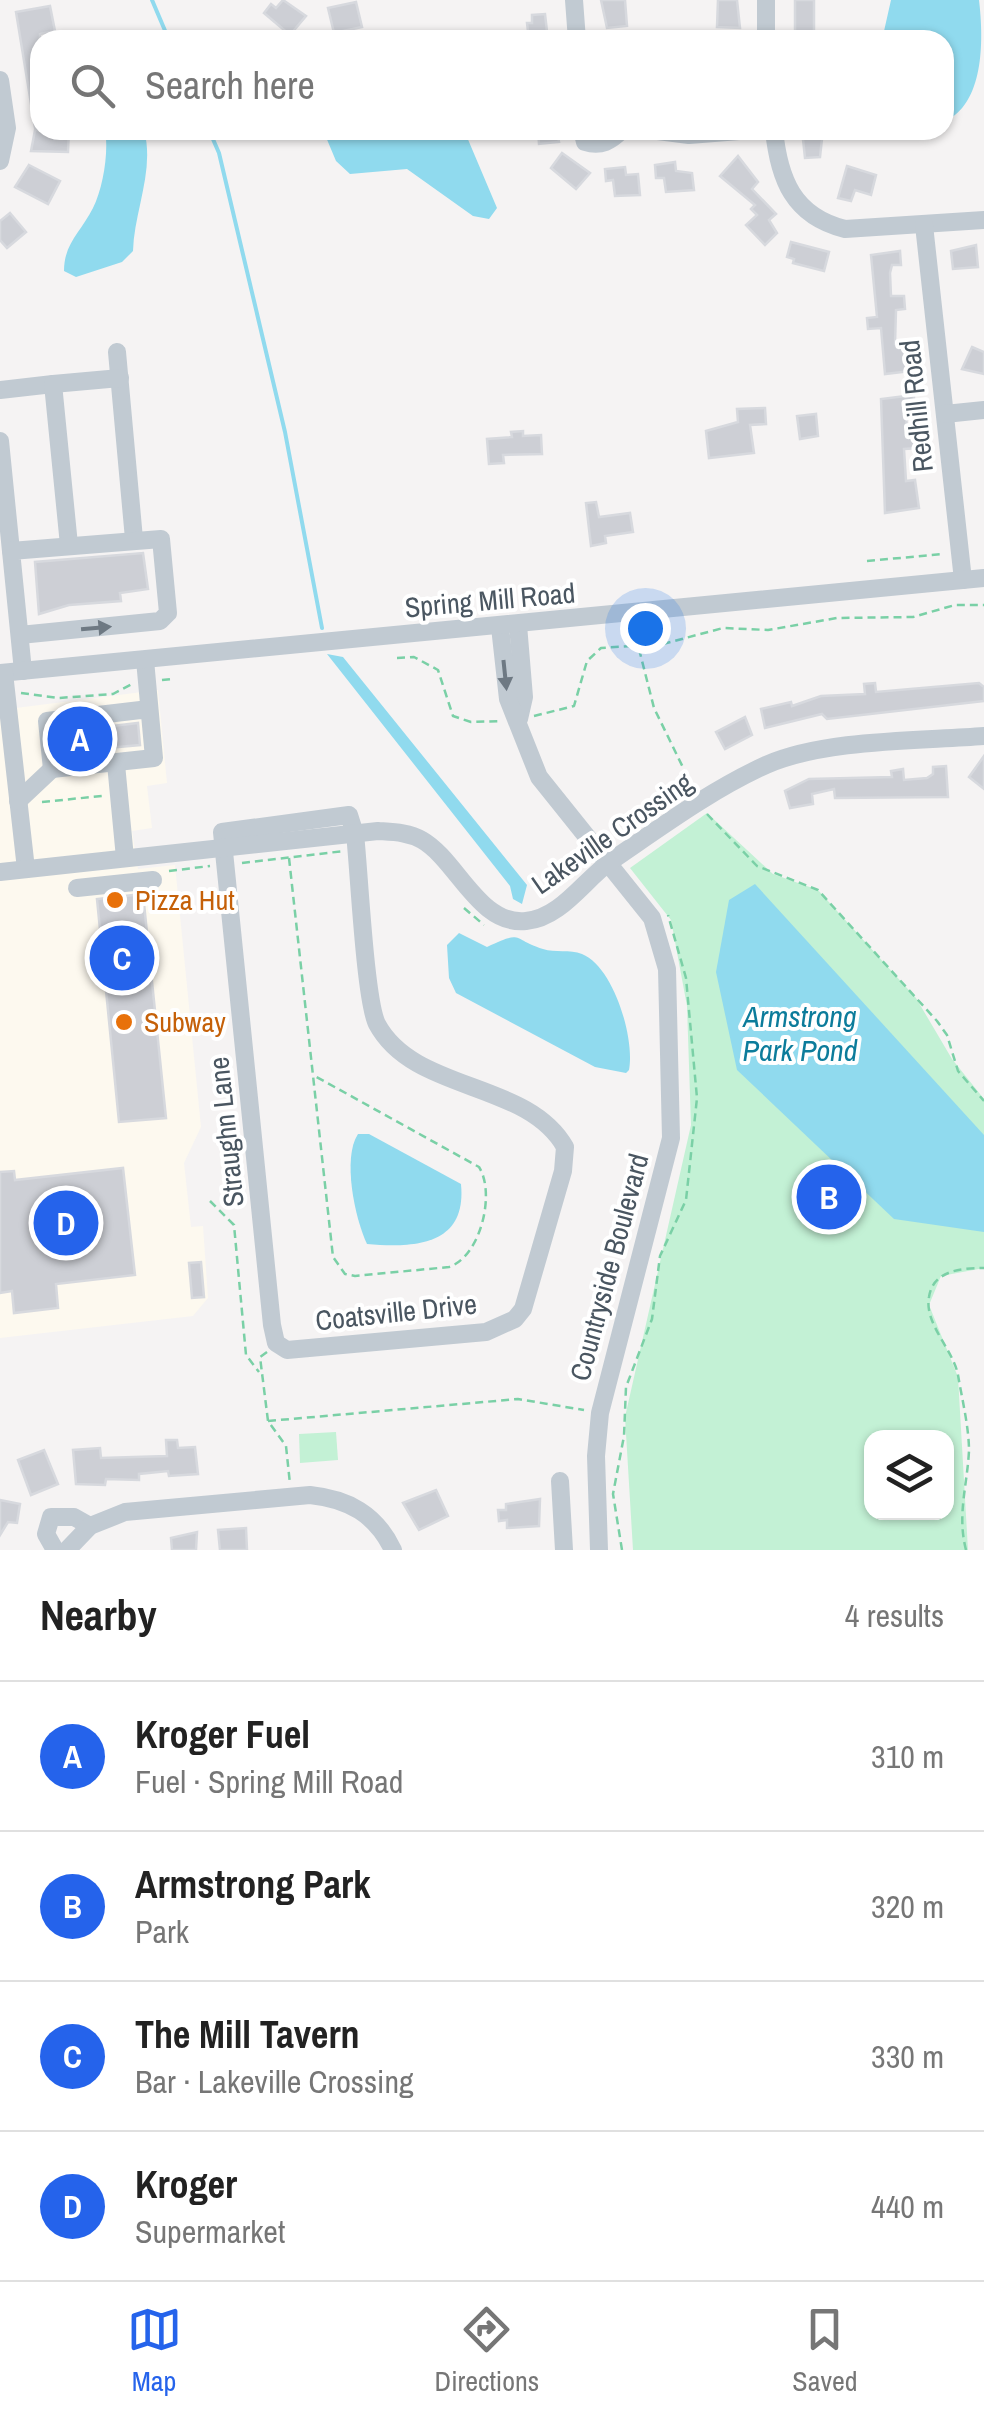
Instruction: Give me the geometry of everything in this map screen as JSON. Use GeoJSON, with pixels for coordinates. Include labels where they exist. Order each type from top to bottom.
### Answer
{"type":"FeatureCollection","features":[{"type":"Feature","properties":{"kind":"street"},"geometry":{"type":"LineString","coordinates":[[574,0],[576,30]]}},
{"type":"Feature","properties":{"kind":"street"},"geometry":{"type":"LineString","coordinates":[[766,0],[766,30]]}},
{"type":"Feature","properties":{"kind":"street"},"geometry":{"type":"LineString","coordinates":[[0,80],[6,128],[0,161]]}},
{"type":"Feature","properties":{"kind":"street"},"geometry":{"type":"LineString","coordinates":[[584,140],[593,145],[609,140]]}},
{"type":"Feature","properties":{"kind":"street"},"geometry":{"type":"LineString","coordinates":[[776,140],[785,187],[810,214],[846,229],[984,220]]}},
{"type":"Feature","properties":{"kind":"street","name":"Redhill Road"},"geometry":{"type":"LineString","coordinates":[[924,225],[963,580]]}},
{"type":"Feature","properties":{"kind":"street"},"geometry":{"type":"LineString","coordinates":[[117,352],[134,539]]}},
{"type":"Feature","properties":{"kind":"street"},"geometry":{"type":"LineString","coordinates":[[0,390],[120,378]]}},
{"type":"Feature","properties":{"kind":"street"},"geometry":{"type":"LineString","coordinates":[[53,384],[69,546]]}},
{"type":"Feature","properties":{"kind":"street"},"geometry":{"type":"LineString","coordinates":[[945,414],[984,410]]}},
{"type":"Feature","properties":{"kind":"street"},"geometry":{"type":"LineString","coordinates":[[0,441],[20,635],[6,695],[26,869]]}},
{"type":"Feature","properties":{"kind":"street"},"geometry":{"type":"LineString","coordinates":[[11,551],[161,539],[168,613],[154,624],[20,635]]}},
{"type":"Feature","properties":{"kind":"street","name":"Spring Mill Road"},"geometry":{"type":"LineString","coordinates":[[9,672],[984,578]]}},
{"type":"Feature","properties":{"kind":"street","name":"Countryside Boulevard"},"geometry":{"type":"LineString","coordinates":[[509,626],[508,698],[519,719],[526,750],[540,777],[652,918],[667,969],[671,1138],[600,1413],[596,1456],[599,1550]]}},
{"type":"Feature","properties":{"kind":"street"},"geometry":{"type":"LineString","coordinates":[[18,801],[52,769],[154,758],[144,660]]}},
{"type":"Feature","properties":{"kind":"street"},"geometry":{"type":"LineString","coordinates":[[52,769],[47,721],[149,710]]}},
{"type":"Feature","properties":{"kind":"street","name":"Lakeville Crossing"},"geometry":{"type":"LineString","coordinates":[[0,872],[124,858],[225,857],[356,842],[390,832],[418,838],[498,916],[514,922],[552,913],[608,863],[701,801],[787,758],[984,736]]}},
{"type":"Feature","properties":{"kind":"street"},"geometry":{"type":"LineString","coordinates":[[116,764],[124,858]]}},
{"type":"Feature","properties":{"kind":"street","name":"Coatsville Drive"},"geometry":{"type":"LineString","coordinates":[[278,1345],[298,1351],[486,1332],[515,1320],[523,1309],[562,1170],[565,1148],[545,1122],[400,1052],[375,1020],[356,842]]}},
{"type":"Feature","properties":{"kind":"street","name":"Straughn Lane"},"geometry":{"type":"LineString","coordinates":[[225,857],[278,1345]]}},
{"type":"Feature","properties":{"kind":"street"},"geometry":{"type":"LineString","coordinates":[[77,888],[161,875]]}},
{"type":"Feature","properties":{"kind":"street"},"geometry":{"type":"LineString","coordinates":[[560,1481],[564,1550]]}},
{"type":"Feature","properties":{"kind":"street"},"geometry":{"type":"LineString","coordinates":[[68,1550],[90,1526],[125,1512],[291,1495],[324,1496],[354,1506],[376,1523],[392,1550]]}},
{"type":"Feature","properties":{"kind":"street"},"geometry":{"type":"LineString","coordinates":[[56,1550],[46,1534],[51,1517],[74,1517],[90,1526]]}},
{"type":"Feature","properties":{"kind":"path"},"geometry":{"type":"LineString","coordinates":[[868,560],[960,552]]}},
{"type":"Feature","properties":{"kind":"path"},"geometry":{"type":"LineString","coordinates":[[397,658],[414,657],[438,670],[448,707],[459,719],[519,719],[574,706],[586,661],[601,648],[639,647],[723,628],[768,630],[837,618],[898,618],[955,605],[984,605]]}},
{"type":"Feature","properties":{"kind":"path"},"geometry":{"type":"LineString","coordinates":[[639,647],[654,708],[722,834],[757,866],[805,882],[840,914],[938,1021],[948,1035],[958,1072],[984,1101]]}},
{"type":"Feature","properties":{"kind":"path"},"geometry":{"type":"LineString","coordinates":[[6,695],[95,695],[147,681],[172,680]]}},
{"type":"Feature","properties":{"kind":"path"},"geometry":{"type":"LineString","coordinates":[[42,802],[107,796],[106,784]]}},
{"type":"Feature","properties":{"kind":"path"},"geometry":{"type":"LineString","coordinates":[[161,875],[225,857],[289,858],[356,842]]}},
{"type":"Feature","properties":{"kind":"path"},"geometry":{"type":"LineString","coordinates":[[289,858],[332,1250],[345,1274],[370,1276],[462,1262],[471,1251],[486,1198],[486,1181],[479,1167],[313,1075]]}},
{"type":"Feature","properties":{"kind":"path"},"geometry":{"type":"LineString","coordinates":[[456,898],[490,928]]}},
{"type":"Feature","properties":{"kind":"path"},"geometry":{"type":"LineString","coordinates":[[622,1550],[613,1494],[629,1373],[652,1320],[656,1270],[686,1200],[696,1098],[681,948],[661,904]]}},
{"type":"Feature","properties":{"kind":"path"},"geometry":{"type":"LineString","coordinates":[[210,1201],[234,1225],[246,1355],[259,1372]]}},
{"type":"Feature","properties":{"kind":"path"},"geometry":{"type":"LineString","coordinates":[[966,1550],[960,1524],[968,1467],[966,1428],[955,1360],[932,1320],[929,1296],[941,1276],[984,1268]]}},
{"type":"Feature","properties":{"kind":"path"},"geometry":{"type":"LineString","coordinates":[[278,1345],[260,1357],[259,1372],[268,1421],[286,1446],[291,1495]]}},
{"type":"Feature","properties":{"kind":"path"},"geometry":{"type":"LineString","coordinates":[[268,1421],[518,1399],[624,1417]]}},
{"type":"Feature","properties":{"kind":"shaded area"},"geometry":{"type":"Polygon","coordinates":[[[158,690],[167,783],[147,786],[152,828],[132,831],[138,869],[175,865],[201,1127],[184,1163],[191,1227],[203,1226],[208,1298],[193,1316],[0,1338],[0,710],[158,690]]]}},
{"type":"Feature","properties":{"kind":"green space"},"geometry":{"type":"Polygon","coordinates":[[[707,813],[773,874],[818,890],[916,998],[952,1059],[984,1099],[984,1268],[941,1276],[929,1305],[958,1377],[968,1550],[633,1550],[625,1417],[691,1125],[687,1006],[671,920],[630,868],[707,813]]]}},
{"type":"Feature","properties":{"kind":"green space"},"geometry":{"type":"Polygon","coordinates":[[[336,1432],[338,1460],[300,1463],[299,1434],[336,1432]]]}},
{"type":"Feature","properties":{"kind":"water"},"geometry":{"type":"Polygon","coordinates":[[[891,0],[979,0],[978,70],[974,87],[957,113],[954,115],[954,30],[884,30],[891,0]]]}},
{"type":"Feature","properties":{"kind":"water"},"geometry":{"type":"Polygon","coordinates":[[[106,140],[146,140],[146,175],[133,251],[122,262],[76,277],[64,271],[65,261],[70,245],[93,208],[106,159],[106,140]]]}},
{"type":"Feature","properties":{"kind":"water"},"geometry":{"type":"Polygon","coordinates":[[[327,140],[468,140],[497,208],[489,219],[473,216],[407,169],[350,174],[336,161],[327,140]]]}},
{"type":"Feature","properties":{"kind":"water"},"geometry":{"type":"Polygon","coordinates":[[[327,654],[343,657],[527,885],[522,904],[513,899],[510,886],[327,654]]]}},
{"type":"Feature","properties":{"kind":"water","name":"Armstrong Park Pond"},"geometry":{"type":"Polygon","coordinates":[[[755,884],[984,1135],[984,1232],[894,1219],[737,1070],[716,972],[729,900],[755,884]]]}},
{"type":"Feature","properties":{"kind":"water"},"geometry":{"type":"Polygon","coordinates":[[[459,933],[487,947],[513,937],[548,950],[582,954],[593,961],[604,973],[620,1005],[629,1041],[629,1070],[626,1073],[595,1067],[456,993],[449,978],[447,945],[459,933]]]}},
{"type":"Feature","properties":{"kind":"water"},"geometry":{"type":"Polygon","coordinates":[[[358,1134],[369,1134],[461,1184],[461,1205],[446,1231],[419,1243],[367,1244],[358,1220],[351,1173],[358,1134]]]}},
{"type":"Feature","properties":{"kind":"building"},"geometry":{"type":"Polygon","coordinates":[[[283,0],[306,16],[294,30],[284,30],[264,13],[271,4],[276,8],[283,0]]]}},
{"type":"Feature","properties":{"kind":"building"},"geometry":{"type":"Polygon","coordinates":[[[601,0],[625,0],[627,26],[607,28],[601,0]]]}},
{"type":"Feature","properties":{"kind":"building"},"geometry":{"type":"Polygon","coordinates":[[[718,0],[737,0],[740,28],[717,27],[718,0]]]}},
{"type":"Feature","properties":{"kind":"building"},"geometry":{"type":"Polygon","coordinates":[[[795,0],[814,0],[814,30],[795,30],[795,0]]]}},
{"type":"Feature","properties":{"kind":"building"},"geometry":{"type":"Polygon","coordinates":[[[356,2],[362,27],[333,30],[328,8],[356,2]]]}},
{"type":"Feature","properties":{"kind":"building"},"geometry":{"type":"Polygon","coordinates":[[[50,6],[55,30],[30,30],[30,97],[16,12],[50,6]]]}},
{"type":"Feature","properties":{"kind":"building"},"geometry":{"type":"Polygon","coordinates":[[[545,14],[547,30],[528,30],[532,15],[545,14]]]}},
{"type":"Feature","properties":{"kind":"building"},"geometry":{"type":"Polygon","coordinates":[[[33,140],[69,140],[68,152],[31,151],[33,140]]]}},
{"type":"Feature","properties":{"kind":"building"},"geometry":{"type":"Polygon","coordinates":[[[803,140],[822,140],[820,157],[805,158],[803,140]]]}},
{"type":"Feature","properties":{"kind":"building"},"geometry":{"type":"Polygon","coordinates":[[[562,153],[590,173],[576,189],[551,168],[562,153]]]}},
{"type":"Feature","properties":{"kind":"building"},"geometry":{"type":"Polygon","coordinates":[[[738,156],[758,182],[752,189],[776,214],[769,220],[777,233],[765,245],[746,225],[757,215],[751,209],[755,205],[720,176],[738,156]]]}},
{"type":"Feature","properties":{"kind":"building"},"geometry":{"type":"Polygon","coordinates":[[[675,162],[676,171],[692,173],[694,190],[666,192],[664,178],[656,178],[655,165],[675,162]]]}},
{"type":"Feature","properties":{"kind":"building"},"geometry":{"type":"Polygon","coordinates":[[[29,165],[60,181],[48,204],[15,187],[29,165]]]}},
{"type":"Feature","properties":{"kind":"building"},"geometry":{"type":"Polygon","coordinates":[[[847,166],[876,175],[871,195],[855,190],[851,201],[838,198],[847,166]]]}},
{"type":"Feature","properties":{"kind":"building"},"geometry":{"type":"Polygon","coordinates":[[[625,167],[626,175],[638,174],[640,195],[615,196],[613,180],[606,181],[605,169],[625,167]]]}},
{"type":"Feature","properties":{"kind":"building"},"geometry":{"type":"Polygon","coordinates":[[[10,213],[26,232],[7,248],[0,240],[0,221],[10,213]]]}},
{"type":"Feature","properties":{"kind":"building"},"geometry":{"type":"Polygon","coordinates":[[[791,242],[829,252],[824,271],[793,263],[794,259],[787,257],[791,242]]]}},
{"type":"Feature","properties":{"kind":"building"},"geometry":{"type":"Polygon","coordinates":[[[976,245],[978,267],[953,269],[951,251],[976,245]]]}},
{"type":"Feature","properties":{"kind":"building"},"geometry":{"type":"Polygon","coordinates":[[[900,251],[901,265],[892,265],[890,273],[891,296],[904,296],[905,309],[896,310],[895,344],[906,343],[911,371],[885,374],[881,328],[868,329],[867,318],[877,317],[871,255],[900,251]]]}},
{"type":"Feature","properties":{"kind":"building"},"geometry":{"type":"Polygon","coordinates":[[[972,347],[984,352],[984,374],[962,369],[972,347]]]}},
{"type":"Feature","properties":{"kind":"building"},"geometry":{"type":"Polygon","coordinates":[[[914,395],[914,409],[906,410],[907,435],[917,434],[919,448],[904,449],[906,481],[915,480],[919,508],[885,513],[881,399],[914,395]]]}},
{"type":"Feature","properties":{"kind":"building"},"geometry":{"type":"Polygon","coordinates":[[[765,408],[766,424],[750,425],[754,453],[709,458],[706,431],[738,422],[737,409],[765,408]]]}},
{"type":"Feature","properties":{"kind":"building"},"geometry":{"type":"Polygon","coordinates":[[[816,414],[818,436],[800,439],[797,416],[816,414]]]}},
{"type":"Feature","properties":{"kind":"building"},"geometry":{"type":"Polygon","coordinates":[[[523,431],[523,436],[541,435],[542,454],[503,455],[504,463],[489,464],[487,439],[512,437],[511,432],[523,431]]]}},
{"type":"Feature","properties":{"kind":"building"},"geometry":{"type":"Polygon","coordinates":[[[596,502],[599,517],[630,513],[633,532],[605,536],[606,543],[591,546],[586,503],[596,502]]]}},
{"type":"Feature","properties":{"kind":"building"},"geometry":{"type":"Polygon","coordinates":[[[143,553],[148,589],[120,593],[121,601],[69,605],[39,614],[35,562],[143,553]]]}},
{"type":"Feature","properties":{"kind":"building"},"geometry":{"type":"Polygon","coordinates":[[[875,683],[876,692],[979,683],[984,687],[984,701],[827,719],[822,714],[765,728],[761,709],[791,702],[792,706],[821,696],[865,694],[864,684],[875,683]]]}},
{"type":"Feature","properties":{"kind":"building"},"geometry":{"type":"Polygon","coordinates":[[[745,717],[752,735],[725,749],[716,732],[745,717]]]}},
{"type":"Feature","properties":{"kind":"building"},"geometry":{"type":"Polygon","coordinates":[[[138,723],[140,745],[63,752],[61,732],[138,723]]]}},
{"type":"Feature","properties":{"kind":"building"},"geometry":{"type":"Polygon","coordinates":[[[984,756],[984,789],[969,777],[984,756]]]}},
{"type":"Feature","properties":{"kind":"building"},"geometry":{"type":"Polygon","coordinates":[[[946,766],[948,797],[835,798],[834,789],[812,794],[813,804],[790,808],[785,791],[809,779],[892,777],[891,771],[903,769],[904,780],[927,778],[933,774],[933,767],[946,766]]]}},
{"type":"Feature","properties":{"kind":"building"},"geometry":{"type":"Polygon","coordinates":[[[143,894],[166,1118],[119,1122],[97,899],[143,894]]]}},
{"type":"Feature","properties":{"kind":"building"},"geometry":{"type":"Polygon","coordinates":[[[123,1168],[135,1275],[56,1284],[58,1308],[14,1313],[12,1291],[0,1293],[0,1172],[14,1171],[15,1180],[123,1168]]]}},
{"type":"Feature","properties":{"kind":"building"},"geometry":{"type":"Polygon","coordinates":[[[201,1262],[204,1297],[192,1298],[189,1263],[201,1262]]]}},
{"type":"Feature","properties":{"kind":"building"},"geometry":{"type":"Polygon","coordinates":[[[166,1440],[177,1440],[178,1448],[195,1447],[198,1474],[169,1476],[168,1471],[139,1474],[139,1480],[106,1479],[105,1485],[76,1484],[73,1450],[100,1448],[101,1458],[167,1456],[166,1440]]]}},
{"type":"Feature","properties":{"kind":"building"},"geometry":{"type":"Polygon","coordinates":[[[44,1450],[58,1484],[31,1495],[18,1460],[44,1450]]]}},
{"type":"Feature","properties":{"kind":"building"},"geometry":{"type":"Polygon","coordinates":[[[436,1490],[448,1516],[419,1530],[403,1503],[436,1490]]]}},
{"type":"Feature","properties":{"kind":"building"},"geometry":{"type":"Polygon","coordinates":[[[540,1499],[539,1526],[507,1528],[507,1520],[499,1521],[498,1510],[506,1510],[506,1504],[540,1499]]]}},
{"type":"Feature","properties":{"kind":"building"},"geometry":{"type":"Polygon","coordinates":[[[0,1500],[20,1504],[17,1523],[8,1522],[0,1535],[0,1500]]]}},
{"type":"Feature","properties":{"kind":"building"},"geometry":{"type":"Polygon","coordinates":[[[246,1528],[247,1550],[220,1550],[218,1530],[246,1528]]]}},
{"type":"Feature","properties":{"kind":"building"},"geometry":{"type":"Polygon","coordinates":[[[197,1532],[196,1550],[172,1550],[171,1538],[197,1532]]]}},
{"type":"Feature","properties":{"kind":"waterway"},"geometry":{"type":"LineString","coordinates":[[152,0],[165,30]]}},
{"type":"Feature","properties":{"kind":"waterway"},"geometry":{"type":"LineString","coordinates":[[213,140],[285,432],[322,628]]}},
{"type":"Feature","properties":{"kind":"place","name":"Kroger Fuel"},"geometry":{"type":"Point","coordinates":[80,739]}},
{"type":"Feature","properties":{"kind":"place","name":"Pizza Hut"},"geometry":{"type":"Point","coordinates":[115,900]}},
{"type":"Feature","properties":{"kind":"place","name":"The Mill Tavern"},"geometry":{"type":"Point","coordinates":[122,958]}},
{"type":"Feature","properties":{"kind":"place","name":"Subway"},"geometry":{"type":"Point","coordinates":[124,1022]}},
{"type":"Feature","properties":{"kind":"place","name":"Armstrong Park"},"geometry":{"type":"Point","coordinates":[829,1197]}},
{"type":"Feature","properties":{"kind":"place","name":"Kroger"},"geometry":{"type":"Point","coordinates":[66,1223]}}]}
